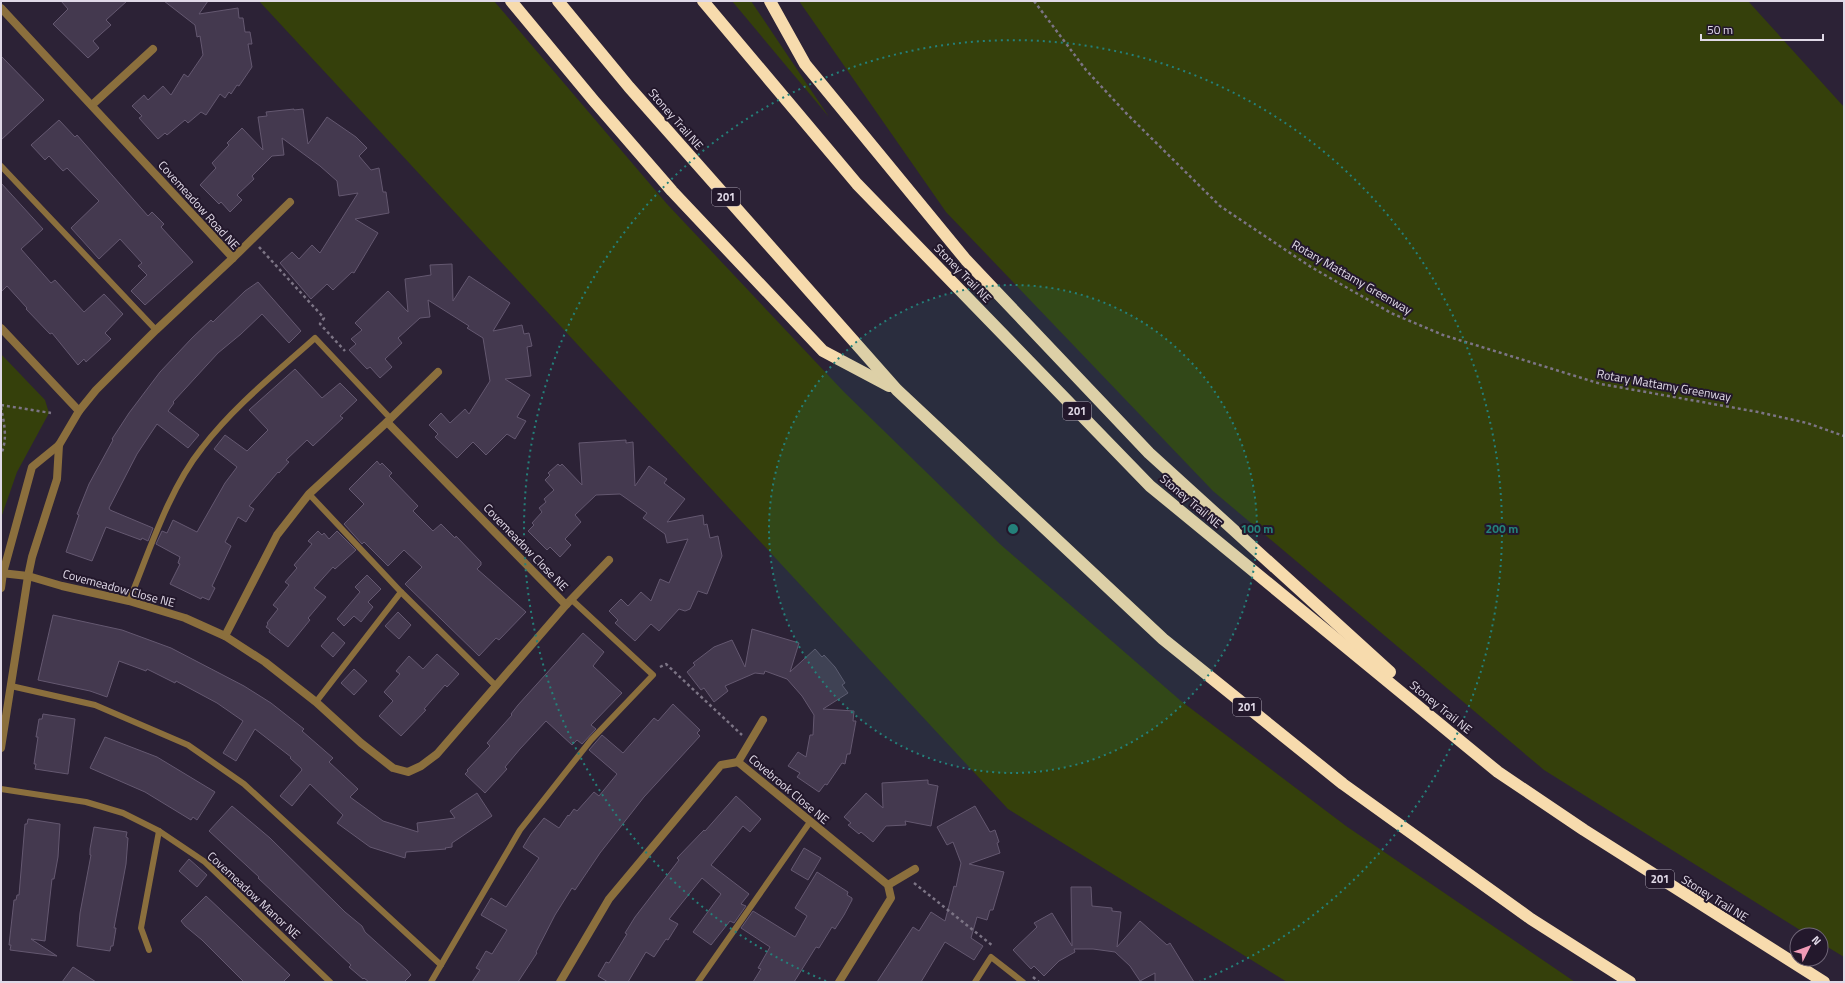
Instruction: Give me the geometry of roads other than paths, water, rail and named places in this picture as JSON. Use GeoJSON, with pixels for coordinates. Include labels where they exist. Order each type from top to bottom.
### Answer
{"type":"FeatureCollection","features":[{"type":"Feature","properties":{"kind":"highway"},"geometry":{"type":"LineString","coordinates":[[511,1],[594,101],[672,191],[823,351],[897,390]]}},
{"type":"Feature","properties":{"kind":"highway","name":"Stoney Trail NE"},"geometry":{"type":"LineString","coordinates":[[558,1],[629,88],[897,390],[1163,639],[1343,784],[1531,919],[1630,982]]}},
{"type":"Feature","properties":{"kind":"highway","name":"Stoney Trail NE"},"geometry":{"type":"LineString","coordinates":[[703,1],[857,184],[1150,486],[1498,772],[1584,830],[1824,982]]}},
{"type":"Feature","properties":{"kind":"highway"},"geometry":{"type":"LineString","coordinates":[[770,1],[805,64],[966,260],[1116,419],[1149,453],[1498,772]]}},
{"type":"Feature","properties":{"kind":"street","name":"Covemeadow Road NE"},"geometry":{"type":"LineString","coordinates":[[1,8],[233,258],[156,330],[96,390],[79,411],[59,445],[32,467],[2,573],[1,588]]}},
{"type":"Feature","properties":{"kind":"street"},"geometry":{"type":"LineString","coordinates":[[92,105],[153,49]]}},
{"type":"Feature","properties":{"kind":"street"},"geometry":{"type":"LineString","coordinates":[[233,258],[290,202]]}},
{"type":"Feature","properties":{"kind":"street"},"geometry":{"type":"LineString","coordinates":[[1,328],[79,411]]}},
{"type":"Feature","properties":{"kind":"street"},"geometry":{"type":"LineString","coordinates":[[225,636],[278,535],[309,494],[389,420],[438,372]]}},
{"type":"Feature","properties":{"kind":"street","name":"Covemeadow Close NE"},"geometry":{"type":"LineString","coordinates":[[2,573],[28,576],[62,586],[129,601],[185,618],[225,636],[265,662],[316,702],[361,743],[394,768],[408,772],[421,766],[437,754],[569,602],[389,420]]}},
{"type":"Feature","properties":{"kind":"street","name":"Covemeadow Road NE"},"geometry":{"type":"LineString","coordinates":[[1,748],[28,576],[32,557],[57,479],[59,445]]}},
{"type":"Feature","properties":{"kind":"street"},"geometry":{"type":"LineString","coordinates":[[569,602],[609,560]]}},
{"type":"Feature","properties":{"kind":"street"},"geometry":{"type":"LineString","coordinates":[[738,762],[763,720]]}},
{"type":"Feature","properties":{"kind":"street","name":"Covebrook Close NE"},"geometry":{"type":"LineString","coordinates":[[560,982],[609,899],[721,765],[738,762],[888,885]]}},
{"type":"Feature","properties":{"kind":"street"},"geometry":{"type":"LineString","coordinates":[[839,982],[891,898],[888,885],[915,868]]}},
{"type":"Feature","properties":{"kind":"lane"},"geometry":{"type":"LineString","coordinates":[[1,166],[156,330]]}},
{"type":"Feature","properties":{"kind":"lane"},"geometry":{"type":"LineString","coordinates":[[129,601],[176,490],[201,448],[235,409],[315,338],[389,420]]}},
{"type":"Feature","properties":{"kind":"lane"},"geometry":{"type":"LineString","coordinates":[[309,494],[400,592],[496,686]]}},
{"type":"Feature","properties":{"kind":"lane"},"geometry":{"type":"LineString","coordinates":[[316,702],[400,592]]}},
{"type":"Feature","properties":{"kind":"lane"},"geometry":{"type":"LineString","coordinates":[[431,982],[520,830],[591,740],[653,675],[569,602]]}},
{"type":"Feature","properties":{"kind":"lane"},"geometry":{"type":"LineString","coordinates":[[11,686],[95,705],[188,745],[244,784],[442,965]]}},
{"type":"Feature","properties":{"kind":"lane","name":"Covemeadow Manor NE"},"geometry":{"type":"LineString","coordinates":[[1,789],[86,802],[123,813],[159,831],[206,862],[330,982]]}},
{"type":"Feature","properties":{"kind":"lane"},"geometry":{"type":"LineString","coordinates":[[698,982],[810,822]]}},
{"type":"Feature","properties":{"kind":"lane"},"geometry":{"type":"LineString","coordinates":[[149,950],[141,928],[159,831]]}},
{"type":"Feature","properties":{"kind":"lane"},"geometry":{"type":"LineString","coordinates":[[975,982],[991,958],[1023,982]]}}]}
